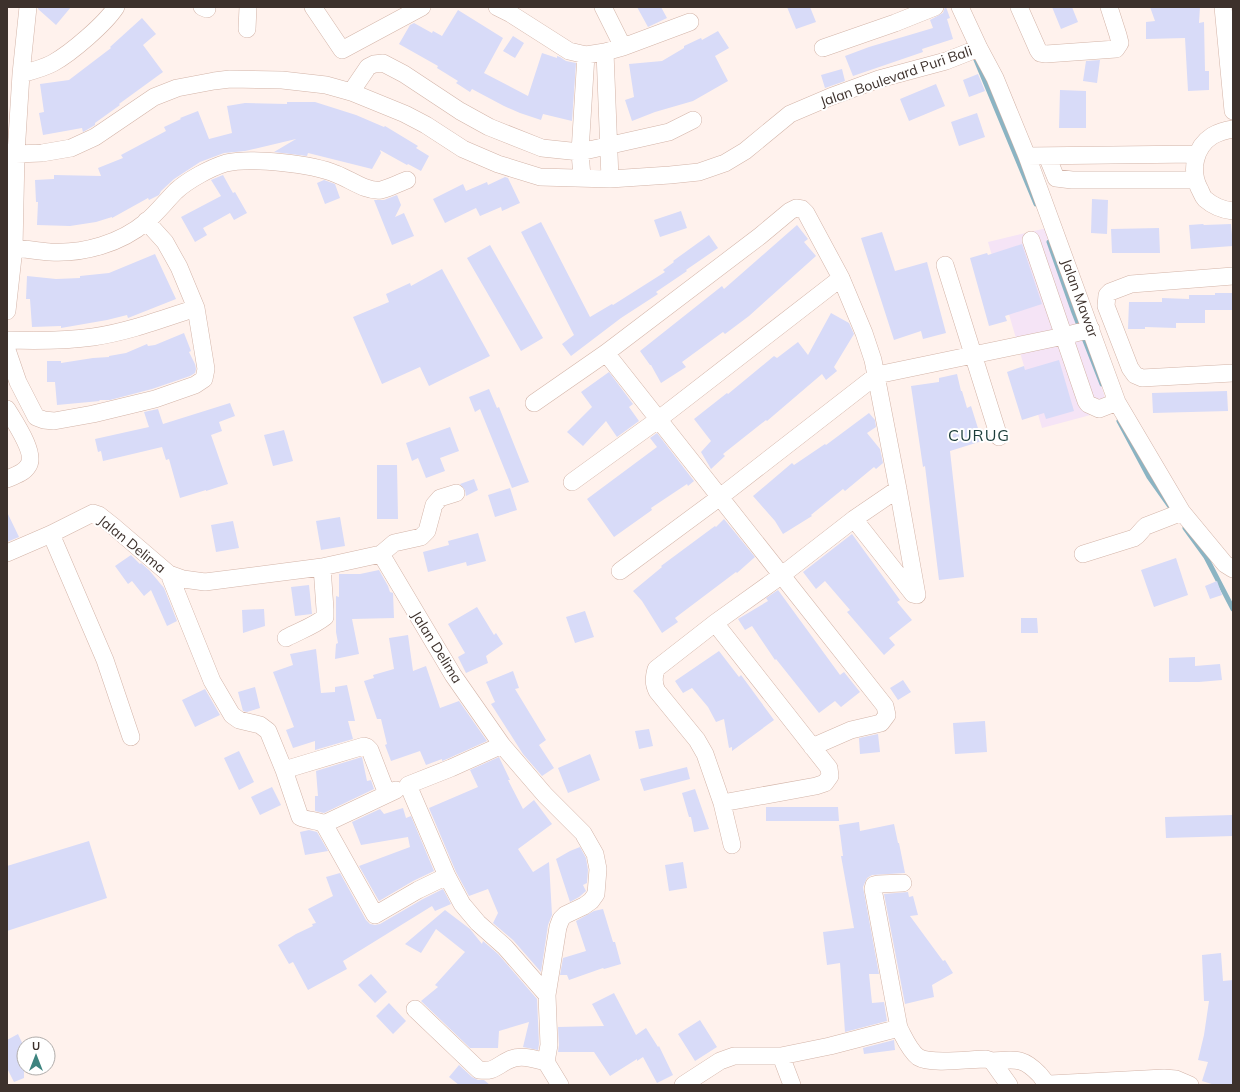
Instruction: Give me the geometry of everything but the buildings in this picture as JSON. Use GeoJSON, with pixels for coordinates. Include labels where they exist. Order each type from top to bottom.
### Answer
{"type":"FeatureCollection","features":[{"type":"Feature","properties":{"kind":"street"},"geometry":{"type":"LineString","coordinates":[[7,311],[14,248],[11,154],[28,7]]}},
{"type":"Feature","properties":{"kind":"street"},"geometry":{"type":"LineString","coordinates":[[21,74],[53,63],[64,56],[101,24],[116,7]]}},
{"type":"Feature","properties":{"kind":"street"},"geometry":{"type":"LineString","coordinates":[[247,29],[248,7]]}},
{"type":"Feature","properties":{"kind":"street"},"geometry":{"type":"LineString","coordinates":[[313,7],[342,50],[413,9]]}},
{"type":"Feature","properties":{"kind":"street"},"geometry":{"type":"LineString","coordinates":[[603,7],[623,47]]}},
{"type":"Feature","properties":{"kind":"street"},"geometry":{"type":"LineString","coordinates":[[824,48],[935,7]]}},
{"type":"Feature","properties":{"kind":"street","name":"Jalan Mawar"},"geometry":{"type":"LineString","coordinates":[[960,7],[995,78],[1027,156],[1044,245],[1078,333],[1110,405],[1179,513],[1225,564],[1233,569]]}},
{"type":"Feature","properties":{"kind":"street"},"geometry":{"type":"LineString","coordinates":[[1019,7],[1038,50],[1040,53],[1046,54],[1116,49],[1120,43],[1109,7]]}},
{"type":"Feature","properties":{"kind":"street"},"geometry":{"type":"LineString","coordinates":[[1223,7],[1233,111]]}},
{"type":"Feature","properties":{"kind":"street"},"geometry":{"type":"LineString","coordinates":[[510,9],[569,51],[586,55],[623,47],[690,22]]}},
{"type":"Feature","properties":{"kind":"street","name":"Jalan Boulevard Puri Bali"},"geometry":{"type":"LineString","coordinates":[[11,154],[48,152],[71,148],[95,137],[154,97],[177,88],[195,84],[230,80],[282,80],[326,85],[351,92],[405,114],[426,125],[456,153],[540,177],[610,179],[698,172],[725,164],[745,151],[790,114],[830,97],[879,80],[946,61],[979,48]]}},
{"type":"Feature","properties":{"kind":"street"},"geometry":{"type":"LineString","coordinates":[[605,52],[610,179]]}},
{"type":"Feature","properties":{"kind":"street"},"geometry":{"type":"LineString","coordinates":[[582,178],[580,152],[586,55]]}},
{"type":"Feature","properties":{"kind":"street"},"geometry":{"type":"LineString","coordinates":[[351,92],[368,67],[374,64],[383,63],[404,74],[460,111],[489,127],[516,139],[542,148],[580,152],[669,132],[693,120]]}},
{"type":"Feature","properties":{"kind":"street"},"geometry":{"type":"LineString","coordinates":[[1233,129],[1223,131],[1212,136],[1203,144],[1197,154],[1194,167],[1195,180],[1204,198],[1222,210],[1233,211]]}},
{"type":"Feature","properties":{"kind":"street"},"geometry":{"type":"LineString","coordinates":[[1027,156],[1197,154]]}},
{"type":"Feature","properties":{"kind":"street"},"geometry":{"type":"LineString","coordinates":[[1047,156],[1056,178],[1072,180],[1195,180]]}},
{"type":"Feature","properties":{"kind":"street"},"geometry":{"type":"LineString","coordinates":[[14,248],[51,252],[78,250],[101,246],[126,236],[146,222],[177,190],[196,178],[225,164],[242,161],[313,167],[335,173],[371,189],[381,190],[407,180]]}},
{"type":"Feature","properties":{"kind":"street"},"geometry":{"type":"LineString","coordinates":[[534,403],[606,353],[796,208],[802,209],[806,213],[841,278],[864,333],[873,360],[917,595],[913,594],[854,519]]}},
{"type":"Feature","properties":{"kind":"street"},"geometry":{"type":"LineString","coordinates":[[7,350],[18,382],[36,417],[44,420],[54,421],[93,414],[155,399],[195,385],[204,379],[206,369],[196,308],[179,267],[165,242],[146,222]]}},
{"type":"Feature","properties":{"kind":"street"},"geometry":{"type":"LineString","coordinates":[[1044,245],[1078,333],[1086,401],[1088,404],[1110,405]]}},
{"type":"Feature","properties":{"kind":"street"},"geometry":{"type":"LineString","coordinates":[[945,265],[999,436]]}},
{"type":"Feature","properties":{"kind":"street"},"geometry":{"type":"LineString","coordinates":[[1233,276],[1131,284],[1110,292],[1107,295],[1106,306],[1130,368],[1135,375],[1146,378],[1233,373]]}},
{"type":"Feature","properties":{"kind":"street"},"geometry":{"type":"LineString","coordinates":[[572,482],[659,420],[841,278]]}},
{"type":"Feature","properties":{"kind":"street"},"geometry":{"type":"LineString","coordinates":[[7,340],[46,341],[92,337],[131,329],[196,308]]}},
{"type":"Feature","properties":{"kind":"street"},"geometry":{"type":"LineString","coordinates":[[620,571],[720,497],[877,376],[1078,333]]}},
{"type":"Feature","properties":{"kind":"street"},"geometry":{"type":"LineString","coordinates":[[606,353],[885,706],[886,715],[881,723],[851,730],[812,746]]}},
{"type":"Feature","properties":{"kind":"street"},"geometry":{"type":"LineString","coordinates":[[7,409],[26,443],[30,455],[29,465],[23,472],[7,479]]}},
{"type":"Feature","properties":{"kind":"street"},"geometry":{"type":"LineString","coordinates":[[732,845],[722,803],[705,754],[697,740],[657,690],[654,680],[656,669],[854,519],[898,489]]}},
{"type":"Feature","properties":{"kind":"street"},"geometry":{"type":"LineString","coordinates":[[381,554],[394,543],[421,537],[427,531],[434,505],[440,498],[456,493]]}},
{"type":"Feature","properties":{"kind":"street","name":"Jalan Delima"},"geometry":{"type":"LineString","coordinates":[[7,553],[51,534],[93,513],[99,515],[113,526],[169,574],[205,582],[322,567],[381,554],[453,675],[502,745],[545,795],[583,833],[595,854],[598,869],[596,894],[591,901],[584,906],[565,915],[561,919],[558,927],[547,995],[549,1044],[546,1062]]}},
{"type":"Feature","properties":{"kind":"street"},"geometry":{"type":"LineString","coordinates":[[1083,554],[1134,538],[1139,535],[1146,526],[1179,513]]}},
{"type":"Feature","properties":{"kind":"street"},"geometry":{"type":"LineString","coordinates":[[51,534],[105,660],[131,737]]}},
{"type":"Feature","properties":{"kind":"street"},"geometry":{"type":"LineString","coordinates":[[286,638],[303,629],[317,624],[325,617],[322,567]]}},
{"type":"Feature","properties":{"kind":"street"},"geometry":{"type":"LineString","coordinates":[[169,574],[212,681],[232,715],[239,720],[260,725],[268,731],[284,770],[300,817],[324,824],[375,915],[418,890],[447,876]]}},
{"type":"Feature","properties":{"kind":"street"},"geometry":{"type":"LineString","coordinates":[[715,623],[829,768],[830,776],[825,783],[816,786],[722,803]]}},
{"type":"Feature","properties":{"kind":"street"},"geometry":{"type":"LineString","coordinates":[[324,824],[387,794],[502,745]]}},
{"type":"Feature","properties":{"kind":"street"},"geometry":{"type":"LineString","coordinates":[[284,770],[367,746],[370,750],[387,794]]}},
{"type":"Feature","properties":{"kind":"street"},"geometry":{"type":"LineString","coordinates":[[408,786],[433,840],[447,876],[462,904],[478,923],[505,947],[547,995]]}},
{"type":"Feature","properties":{"kind":"street"},"geometry":{"type":"LineString","coordinates":[[903,883],[878,884],[874,885],[873,889],[899,1028],[910,1047],[918,1056],[930,1061],[986,1059],[992,1061],[1022,1061],[1029,1064],[1046,1083],[1050,1084],[1164,1078],[1176,1079],[1190,1085]]}},
{"type":"Feature","properties":{"kind":"street"},"geometry":{"type":"LineString","coordinates":[[415,1009],[480,1070],[491,1070],[509,1060],[520,1057],[538,1060],[546,1062],[560,1085]]}},
{"type":"Feature","properties":{"kind":"street"},"geometry":{"type":"LineString","coordinates":[[683,1085],[720,1061],[734,1056],[781,1056],[830,1046],[899,1028]]}},
{"type":"Feature","properties":{"kind":"street"},"geometry":{"type":"LineString","coordinates":[[781,1056],[792,1085]]}},
{"type":"Feature","properties":{"kind":"street"},"geometry":{"type":"LineString","coordinates":[[992,1061],[1009,1085]]}},
{"type":"Feature","properties":{"kind":"shaded area"},"geometry":{"type":"Polygon","coordinates":[[[1051,227],[1109,410],[1042,428],[988,242],[1051,227]]]}},
{"type":"Feature","properties":{"kind":"waterway"},"geometry":{"type":"LineString","coordinates":[[974,55],[1036,204]]}},
{"type":"Feature","properties":{"kind":"waterway"},"geometry":{"type":"LineString","coordinates":[[1049,242],[1073,310],[1102,384]]}},
{"type":"Feature","properties":{"kind":"waterway"},"geometry":{"type":"LineString","coordinates":[[1119,421],[1149,477],[1171,508]]}},
{"type":"Feature","properties":{"kind":"waterway"},"geometry":{"type":"LineString","coordinates":[[1185,528],[1206,557],[1233,609]]}},
{"type":"Feature","properties":{"kind":"district","name":"CURUG"},"geometry":{"type":"Point","coordinates":[979,435]}}]}
